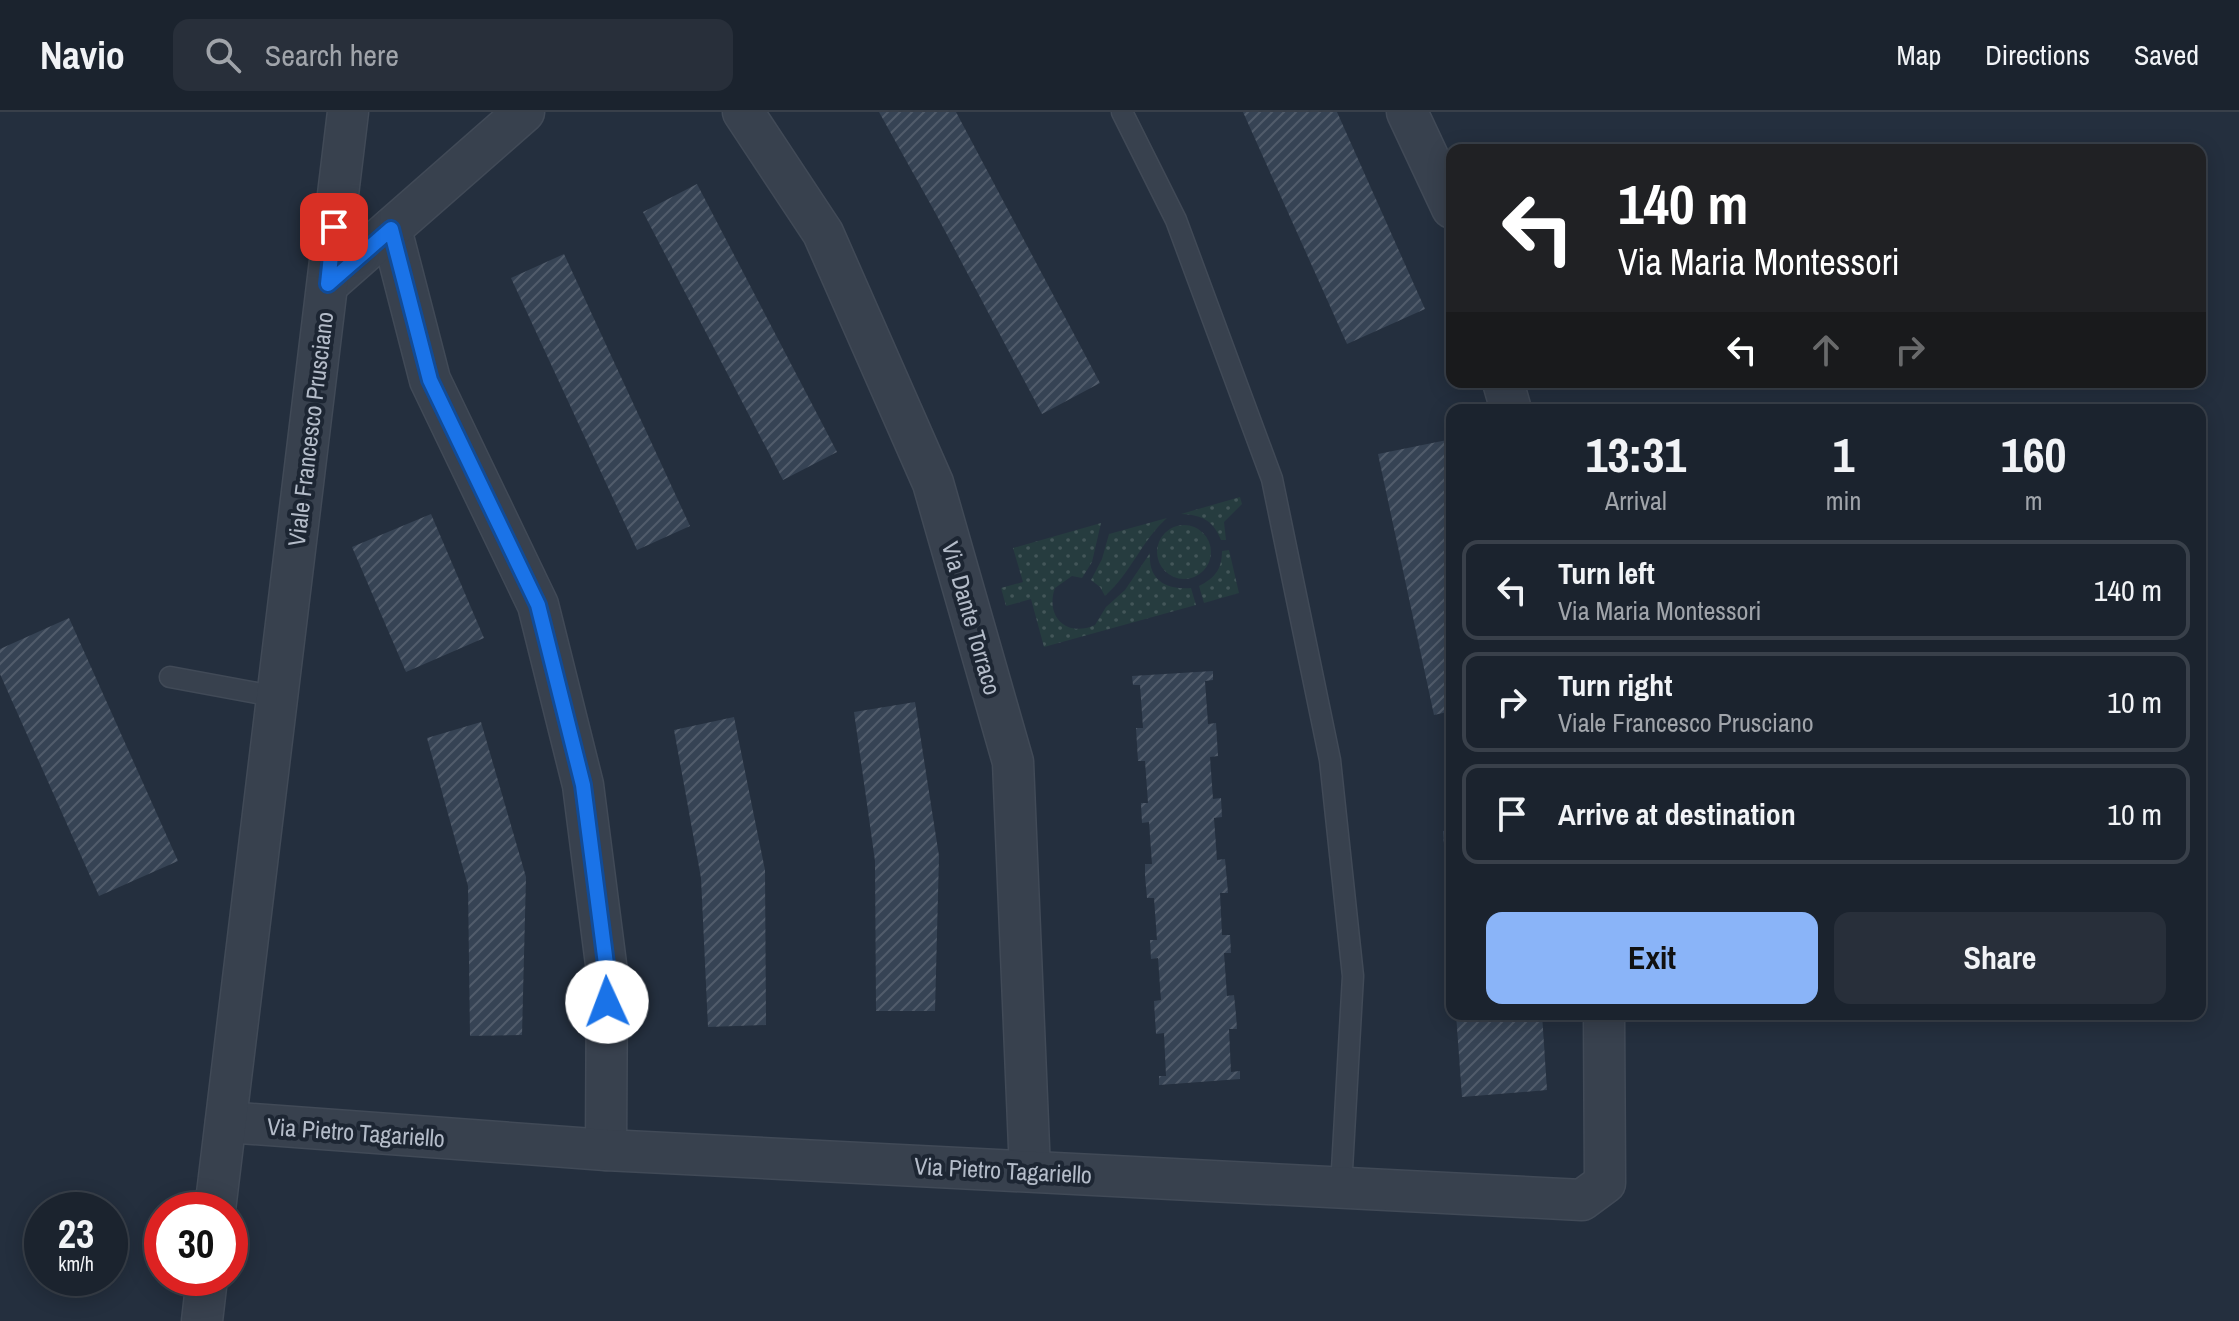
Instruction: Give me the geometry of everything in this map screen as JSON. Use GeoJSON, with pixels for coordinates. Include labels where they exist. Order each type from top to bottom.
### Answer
{"type":"FeatureCollection","features":[{"type":"Feature","properties":{"kind":"street","name":"Viale Francesco Prusciano"},"geometry":{"type":"LineString","coordinates":[[217,1192],[348,112]]}},
{"type":"Feature","properties":{"kind":"street"},"geometry":{"type":"LineString","coordinates":[[328,284],[524,112]]}},
{"type":"Feature","properties":{"kind":"street","name":"Via Dante Torraco"},"geometry":{"type":"LineString","coordinates":[[743,112],[823,233],[933,483],[1013,762],[1030,1171]]}},
{"type":"Feature","properties":{"kind":"street"},"geometry":{"type":"LineString","coordinates":[[1407,112],[1446,195]]}},
{"type":"Feature","properties":{"kind":"street"},"geometry":{"type":"LineString","coordinates":[[391,229],[430,380],[538,605],[583,785],[607,972],[606,1150]]}},
{"type":"Feature","properties":{"kind":"street","name":"Via Pietro Tagariello"},"geometry":{"type":"LineString","coordinates":[[226,1122],[606,1150],[1582,1200],[1605,1183],[1604,1020]]}},
{"type":"Feature","properties":{"kind":"street"},"geometry":{"type":"LineString","coordinates":[[202,1321],[205,1296]]}},
{"type":"Feature","properties":{"kind":"lane"},"geometry":{"type":"LineString","coordinates":[[1122,112],[1176,220],[1272,479],[1330,760],[1353,976],[1341,1187]]}},
{"type":"Feature","properties":{"kind":"lane"},"geometry":{"type":"LineString","coordinates":[[170,677],[278,697]]}},
{"type":"Feature","properties":{"kind":"green space"},"geometry":{"type":"Polygon","coordinates":[[[1240,497],[1242,504],[1224,522],[1226,540],[1221,540],[1206,520],[1181,514],[1240,497]]]}},
{"type":"Feature","properties":{"kind":"green space"},"geometry":{"type":"Polygon","coordinates":[[[1167,518],[1105,596],[1091,580],[1102,559],[1109,534],[1167,518]]]}},
{"type":"Feature","properties":{"kind":"green space"},"geometry":{"type":"Polygon","coordinates":[[[1101,523],[1092,562],[1082,578],[1072,576],[1055,588],[1053,607],[1060,622],[1075,629],[1095,625],[1106,607],[1125,590],[1150,553],[1152,570],[1160,581],[1174,587],[1191,588],[1196,605],[1044,647],[1031,599],[1006,606],[1001,588],[1023,582],[1013,548],[1101,523]]]}},
{"type":"Feature","properties":{"kind":"green space"},"geometry":{"type":"Polygon","coordinates":[[[1184,525],[1195,527],[1203,533],[1209,541],[1209,563],[1203,571],[1195,577],[1184,579],[1173,577],[1165,571],[1159,563],[1157,552],[1159,541],[1165,533],[1173,527],[1184,525]]]}},
{"type":"Feature","properties":{"kind":"green space"},"geometry":{"type":"Polygon","coordinates":[[[1229,550],[1239,593],[1204,603],[1199,586],[1216,572],[1222,551],[1229,550]]]}},
{"type":"Feature","properties":{"kind":"building"},"geometry":{"type":"Polygon","coordinates":[[[879,112],[956,112],[1100,383],[1042,414],[879,112]]]}},
{"type":"Feature","properties":{"kind":"building"},"geometry":{"type":"Polygon","coordinates":[[[1243,112],[1337,112],[1425,309],[1347,344],[1243,112]]]}},
{"type":"Feature","properties":{"kind":"building"},"geometry":{"type":"Polygon","coordinates":[[[697,184],[837,452],[783,480],[643,212],[697,184]]]}},
{"type":"Feature","properties":{"kind":"building"},"geometry":{"type":"Polygon","coordinates":[[[564,254],[690,526],[637,550],[511,278],[564,254]]]}},
{"type":"Feature","properties":{"kind":"building"},"geometry":{"type":"Polygon","coordinates":[[[1446,440],[1446,712],[1434,715],[1378,454],[1446,440]]]}},
{"type":"Feature","properties":{"kind":"building"},"geometry":{"type":"Polygon","coordinates":[[[431,514],[484,638],[406,672],[352,547],[431,514]]]}},
{"type":"Feature","properties":{"kind":"building"},"geometry":{"type":"Polygon","coordinates":[[[69,618],[178,861],[99,896],[0,674],[0,649],[69,618]]]}},
{"type":"Feature","properties":{"kind":"building"},"geometry":{"type":"Polygon","coordinates":[[[1213,671],[1213,680],[1205,681],[1208,724],[1216,723],[1218,756],[1210,757],[1213,799],[1221,798],[1222,817],[1214,818],[1217,860],[1225,859],[1228,893],[1220,893],[1222,935],[1230,935],[1231,953],[1224,953],[1227,996],[1234,995],[1237,1029],[1229,1029],[1231,1072],[1240,1071],[1240,1079],[1159,1085],[1159,1076],[1166,1076],[1164,1033],[1156,1034],[1154,1001],[1161,1000],[1158,958],[1151,959],[1150,940],[1157,940],[1154,898],[1147,898],[1145,864],[1152,864],[1149,822],[1142,823],[1141,803],[1148,803],[1145,761],[1138,761],[1136,728],[1143,728],[1140,685],[1133,685],[1132,676],[1213,671]]]}},
{"type":"Feature","properties":{"kind":"building"},"geometry":{"type":"Polygon","coordinates":[[[915,702],[939,856],[935,1011],[876,1011],[875,861],[854,712],[915,702]]]}},
{"type":"Feature","properties":{"kind":"building"},"geometry":{"type":"Polygon","coordinates":[[[734,717],[765,870],[766,1025],[708,1027],[701,878],[674,730],[734,717]]]}},
{"type":"Feature","properties":{"kind":"building"},"geometry":{"type":"Polygon","coordinates":[[[481,722],[526,877],[522,1035],[470,1036],[468,886],[427,738],[481,722]]]}},
{"type":"Feature","properties":{"kind":"building"},"geometry":{"type":"Polygon","coordinates":[[[1443,831],[1446,831],[1446,870],[1443,831]]]}},
{"type":"Feature","properties":{"kind":"building"},"geometry":{"type":"Polygon","coordinates":[[[1456,1020],[1542,1020],[1547,1090],[1462,1097],[1456,1020]]]}},
{"type":"Feature","properties":{"kind":"route"},"geometry":{"type":"LineString","coordinates":[[334,227],[328,284],[391,229],[430,380],[538,605],[583,785],[607,972],[607,1002]]}}]}
